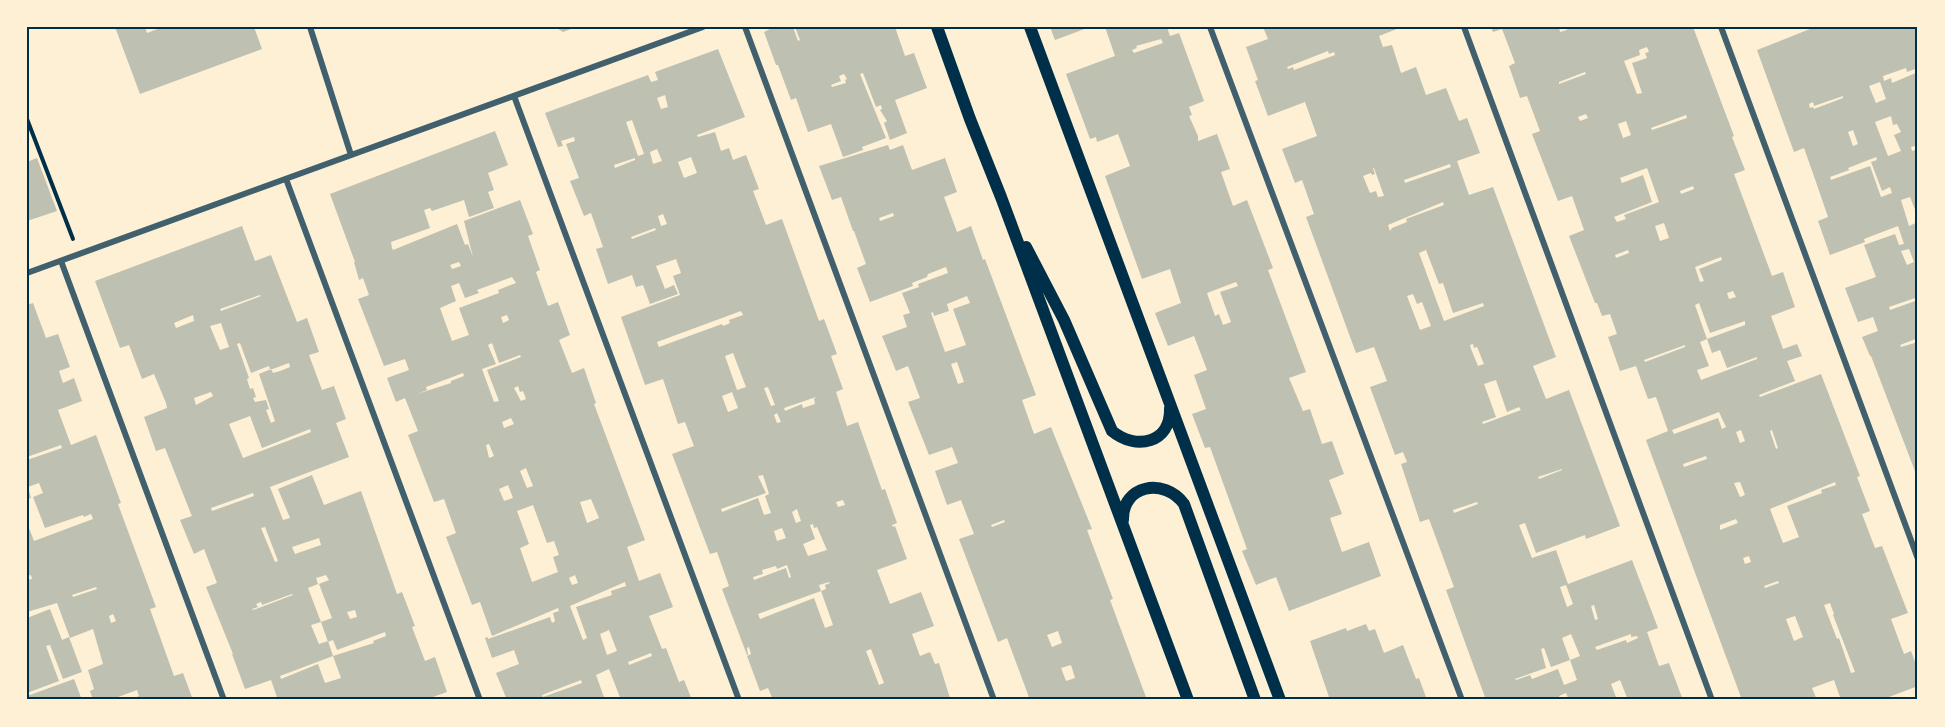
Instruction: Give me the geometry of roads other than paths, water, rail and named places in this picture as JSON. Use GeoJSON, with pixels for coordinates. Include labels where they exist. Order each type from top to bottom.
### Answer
{"type":"FeatureCollection","features":[{"type":"Feature","properties":{"kind":"main road"},"geometry":{"type":"LineString","coordinates":[[937,27],[1188,700]]}},
{"type":"Feature","properties":{"kind":"main road"},"geometry":{"type":"LineString","coordinates":[[1030,27],[1280,700]]}},
{"type":"Feature","properties":{"kind":"main road"},"geometry":{"type":"LineString","coordinates":[[1001,198],[1064,320],[1112,432],[1137,443],[1156,438],[1168,422],[1170,404]]}},
{"type":"Feature","properties":{"kind":"main road"},"geometry":{"type":"LineString","coordinates":[[1124,528],[1125,506],[1131,497],[1140,491],[1150,487],[1160,487],[1178,496],[1187,513],[1255,700]]}},
{"type":"Feature","properties":{"kind":"street"},"geometry":{"type":"LineString","coordinates":[[310,27],[351,155]]}},
{"type":"Feature","properties":{"kind":"street"},"geometry":{"type":"LineString","coordinates":[[27,273],[703,27]]}},
{"type":"Feature","properties":{"kind":"street"},"geometry":{"type":"LineString","coordinates":[[745,27],[994,700]]}},
{"type":"Feature","properties":{"kind":"street"},"geometry":{"type":"LineString","coordinates":[[1210,27],[1462,700]]}},
{"type":"Feature","properties":{"kind":"street"},"geometry":{"type":"LineString","coordinates":[[1464,27],[1712,700]]}},
{"type":"Feature","properties":{"kind":"street"},"geometry":{"type":"LineString","coordinates":[[1721,27],[1918,559]]}},
{"type":"Feature","properties":{"kind":"street"},"geometry":{"type":"LineString","coordinates":[[514,96],[739,700]]}},
{"type":"Feature","properties":{"kind":"street"},"geometry":{"type":"LineString","coordinates":[[286,179],[480,700]]}},
{"type":"Feature","properties":{"kind":"street"},"geometry":{"type":"LineString","coordinates":[[61,261],[224,700]]}}]}
